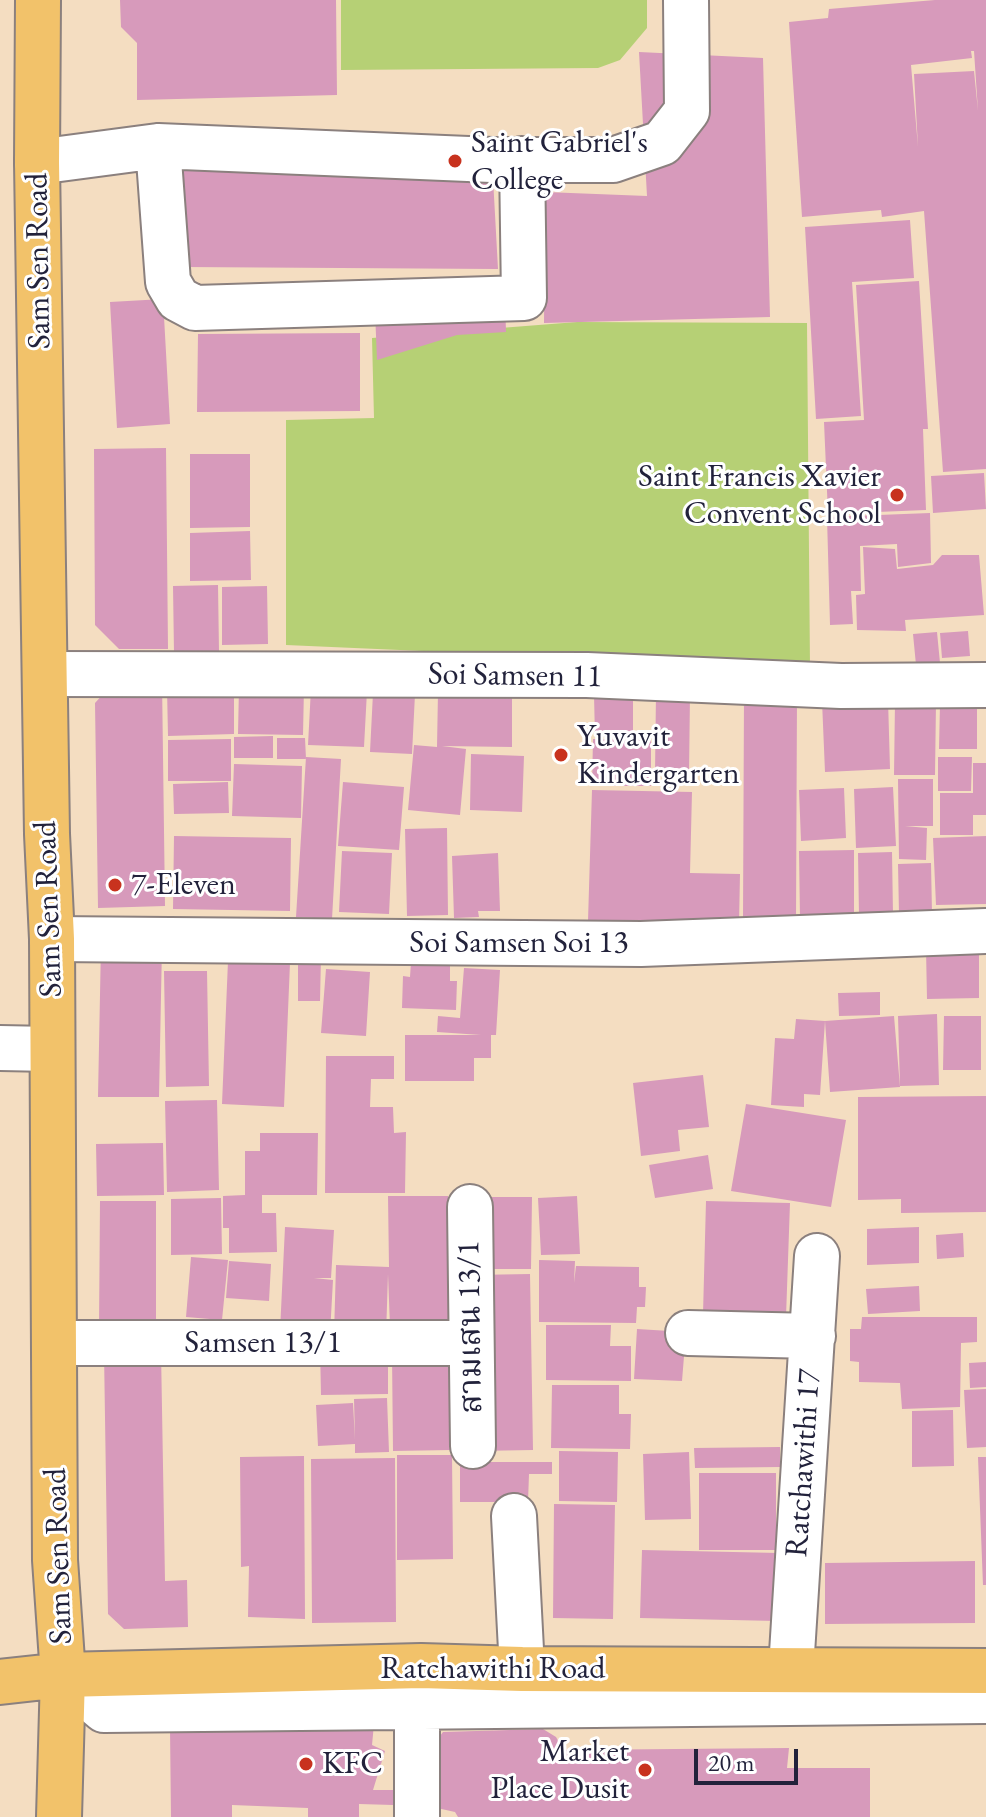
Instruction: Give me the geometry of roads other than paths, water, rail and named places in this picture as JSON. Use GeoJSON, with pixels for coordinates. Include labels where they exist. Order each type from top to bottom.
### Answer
{"type":"FeatureCollection","features":[{"type":"Feature","properties":{"kind":"main road","name":"Sam Sen Road"},"geometry":{"type":"LineString","coordinates":[[38,0],[37,162],[47,834],[52,939],[55,1560],[63,1675],[59,1817]]}},
{"type":"Feature","properties":{"kind":"main road","name":"Ratchawithi Road"},"geometry":{"type":"LineString","coordinates":[[0,1682],[63,1675],[419,1687],[522,1669],[986,1671]]}},
{"type":"Feature","properties":{"kind":"street"},"geometry":{"type":"LineString","coordinates":[[37,162],[158,146],[613,160],[662,143],[687,111],[686,0]]}},
{"type":"Feature","properties":{"kind":"street"},"geometry":{"type":"LineString","coordinates":[[158,146],[168,282],[178,299],[195,308],[524,298],[522,159]]}},
{"type":"Feature","properties":{"kind":"street","name":"Soi Samsen 11"},"geometry":{"type":"LineString","coordinates":[[45,674],[574,675],[841,686],[986,685]]}},
{"type":"Feature","properties":{"kind":"street","name":"Soi Samsen Soi 13"},"geometry":{"type":"LineString","coordinates":[[52,939],[641,944],[986,931]]}},
{"type":"Feature","properties":{"kind":"street"},"geometry":{"type":"LineString","coordinates":[[0,1048],[51,1049]]}},
{"type":"Feature","properties":{"kind":"street","name":"สามเสน 13/1"},"geometry":{"type":"LineString","coordinates":[[470,1207],[473,1446]]}},
{"type":"Feature","properties":{"kind":"street","name":"Ratchawithi 17"},"geometry":{"type":"LineString","coordinates":[[791,1669],[817,1256]]}},
{"type":"Feature","properties":{"kind":"street"},"geometry":{"type":"LineString","coordinates":[[688,1333],[813,1336]]}},
{"type":"Feature","properties":{"kind":"street","name":"Samsen 13/1"},"geometry":{"type":"LineString","coordinates":[[55,1343],[471,1343]]}},
{"type":"Feature","properties":{"kind":"street"},"geometry":{"type":"LineString","coordinates":[[514,1516],[522,1669]]}},
{"type":"Feature","properties":{"kind":"street"},"geometry":{"type":"LineString","coordinates":[[417,1817],[419,1687],[986,1701]]}},
{"type":"Feature","properties":{"kind":"place","name":"Saint Gabriel's College"},"geometry":{"type":"Point","coordinates":[455,161]}},
{"type":"Feature","properties":{"kind":"place","name":"Saint Francis Xavier Convent School"},"geometry":{"type":"Point","coordinates":[897,495]}},
{"type":"Feature","properties":{"kind":"place","name":"Yuvavit Kindergarten"},"geometry":{"type":"Point","coordinates":[561,755]}},
{"type":"Feature","properties":{"kind":"place","name":"7-Eleven"},"geometry":{"type":"Point","coordinates":[115,885]}},
{"type":"Feature","properties":{"kind":"place","name":"KFC"},"geometry":{"type":"Point","coordinates":[306,1764]}},
{"type":"Feature","properties":{"kind":"place","name":"Market Place Dusit"},"geometry":{"type":"Point","coordinates":[645,1770]}}]}
